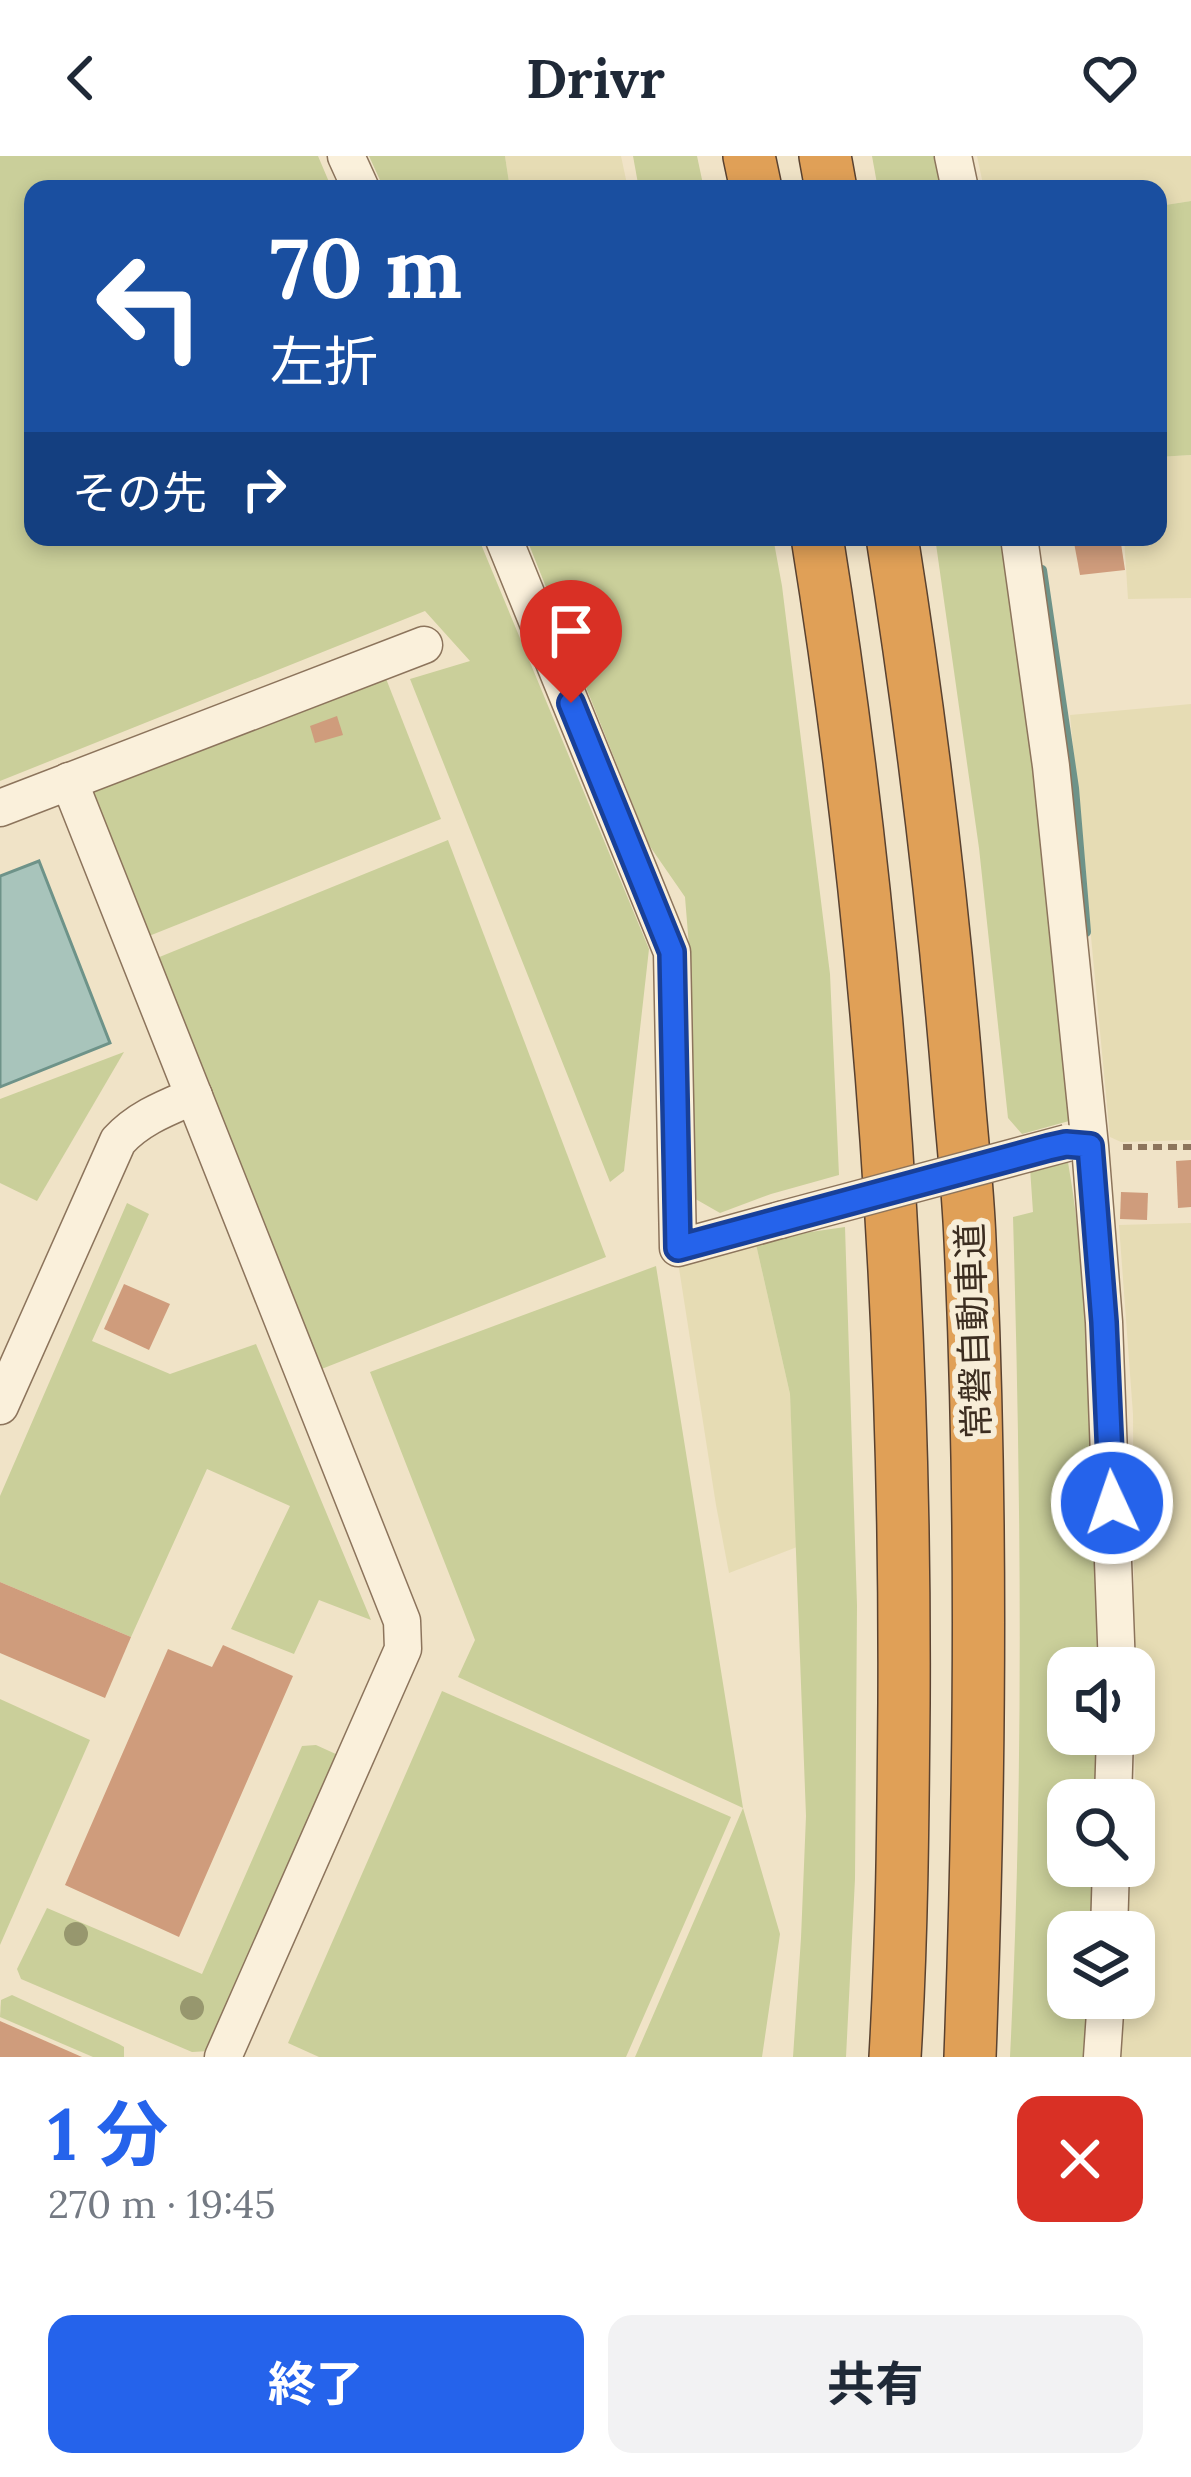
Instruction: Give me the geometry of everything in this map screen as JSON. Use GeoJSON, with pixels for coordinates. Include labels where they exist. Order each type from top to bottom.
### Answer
{"type":"FeatureCollection","features":[{"type":"Feature","properties":{"kind":"highway","name":"常磐自動車道"},"geometry":{"type":"LineString","coordinates":[[819,546],[870,930],[894,1237],[905,1525],[895,2057]]}},
{"type":"Feature","properties":{"kind":"highway","name":"常磐自動車道"},"geometry":{"type":"LineString","coordinates":[[893,546],[945,919],[970,1236],[980,1513],[970,2057]]}},
{"type":"Feature","properties":{"kind":"street"},"geometry":{"type":"LineString","coordinates":[[507,546],[672,952],[678,1248],[1078,1145]]}},
{"type":"Feature","properties":{"kind":"street"},"geometry":{"type":"LineString","coordinates":[[1020,546],[1051,766],[1078,1145],[1104,1322],[1116,1647]]}},
{"type":"Feature","properties":{"kind":"street"},"geometry":{"type":"LineString","coordinates":[[0,808],[424,645]]}},
{"type":"Feature","properties":{"kind":"street"},"geometry":{"type":"LineString","coordinates":[[69,782],[402,1621],[403,1649],[223,2057]]}},
{"type":"Feature","properties":{"kind":"street"},"geometry":{"type":"LineString","coordinates":[[0,1406],[118,1142],[132,1126],[194,1096]]}},
{"type":"Feature","properties":{"kind":"street"},"geometry":{"type":"LineString","coordinates":[[1102,2057],[1105,2019]]}},
{"type":"Feature","properties":{"kind":"path"},"geometry":{"type":"LineString","coordinates":[[1078,1145],[1191,1147]]}},
{"type":"Feature","properties":{"kind":"shaded area"},"geometry":{"type":"Polygon","coordinates":[[[505,156],[621,156],[626,180],[509,180],[505,156]]]}},
{"type":"Feature","properties":{"kind":"shaded area"},"geometry":{"type":"Polygon","coordinates":[[[977,156],[1191,156],[1191,201],[1167,205],[1167,180],[982,180],[977,156]]]}},
{"type":"Feature","properties":{"kind":"shaded area"},"geometry":{"type":"Polygon","coordinates":[[[1191,455],[1191,598],[1128,599],[1125,546],[1167,546],[1167,456],[1191,455]]]}},
{"type":"Feature","properties":{"kind":"shaded area"},"geometry":{"type":"Polygon","coordinates":[[[1191,704],[1191,1140],[1121,1142],[1110,1137],[1070,715],[1191,704]]]}},
{"type":"Feature","properties":{"kind":"shaded area"},"geometry":{"type":"Polygon","coordinates":[[[1191,1223],[1191,2057],[1116,2057],[1118,2019],[1155,2019],[1155,1911],[1125,1911],[1126,1887],[1155,1887],[1155,1779],[1135,1779],[1135,1755],[1155,1755],[1155,1647],[1134,1647],[1133,1414],[1119,1225],[1191,1223]]]}},
{"type":"Feature","properties":{"kind":"shaded area"},"geometry":{"type":"Polygon","coordinates":[[[755,1240],[790,1394],[797,1547],[729,1573],[678,1262],[755,1240]]]}},
{"type":"Feature","properties":{"kind":"green space"},"geometry":{"type":"Polygon","coordinates":[[[0,156],[318,156],[328,180],[24,180],[24,546],[482,546],[649,949],[624,1171],[610,1182],[410,679],[470,661],[425,611],[0,781],[0,156]]]}},
{"type":"Feature","properties":{"kind":"green space"},"geometry":{"type":"Polygon","coordinates":[[[369,156],[505,156],[509,180],[380,180],[369,156]]]}},
{"type":"Feature","properties":{"kind":"green space"},"geometry":{"type":"Polygon","coordinates":[[[633,156],[697,156],[702,180],[637,180],[633,156]]]}},
{"type":"Feature","properties":{"kind":"green space"},"geometry":{"type":"Polygon","coordinates":[[[872,156],[936,156],[941,180],[876,180],[872,156]]]}},
{"type":"Feature","properties":{"kind":"green space"},"geometry":{"type":"Polygon","coordinates":[[[1191,201],[1191,455],[1167,456],[1167,205],[1191,201]]]}},
{"type":"Feature","properties":{"kind":"green space"},"geometry":{"type":"Polygon","coordinates":[[[530,546],[775,546],[830,974],[839,1175],[720,1213],[692,1197],[691,971],[685,897],[649,845],[530,546]]]}},
{"type":"Feature","properties":{"kind":"green space"},"geometry":{"type":"Polygon","coordinates":[[[936,546],[1004,546],[1029,708],[1072,1108],[1069,1121],[1022,1134],[1008,1118],[979,848],[936,546]]]}},
{"type":"Feature","properties":{"kind":"green space"},"geometry":{"type":"Polygon","coordinates":[[[385,676],[441,819],[149,936],[89,791],[385,676]]]}},
{"type":"Feature","properties":{"kind":"green space"},"geometry":{"type":"Polygon","coordinates":[[[448,840],[606,1257],[319,1370],[157,958],[448,840]]]}},
{"type":"Feature","properties":{"kind":"green space"},"geometry":{"type":"Polygon","coordinates":[[[124,1052],[37,1201],[0,1183],[0,1099],[124,1052]]]}},
{"type":"Feature","properties":{"kind":"green space"},"geometry":{"type":"Polygon","coordinates":[[[1068,1162],[1086,1334],[1097,1647],[1047,1647],[1047,1755],[1096,1755],[1096,1779],[1047,1779],[1047,1887],[1095,1887],[1095,1911],[1047,1911],[1047,2019],[1088,2019],[1085,2057],[1010,2057],[1020,1637],[1013,1217],[1033,1212],[1030,1168],[1068,1162]]]}},
{"type":"Feature","properties":{"kind":"green space"},"geometry":{"type":"Polygon","coordinates":[[[127,1203],[149,1214],[92,1341],[170,1374],[256,1344],[371,1620],[319,1600],[294,1654],[231,1629],[290,1506],[207,1469],[131,1637],[0,1582],[0,1496],[127,1203]]]}},
{"type":"Feature","properties":{"kind":"green space"},"geometry":{"type":"Polygon","coordinates":[[[845,1227],[857,1605],[855,1879],[846,2057],[793,2057],[806,1816],[790,1394],[755,1240],[845,1227]]]}},
{"type":"Feature","properties":{"kind":"green space"},"geometry":{"type":"Polygon","coordinates":[[[656,1266],[743,1808],[458,1677],[475,1640],[370,1372],[656,1266]]]}},
{"type":"Feature","properties":{"kind":"green space"},"geometry":{"type":"Polygon","coordinates":[[[442,1691],[731,1817],[626,2057],[319,2057],[288,2043],[442,1691]]]}},
{"type":"Feature","properties":{"kind":"green space"},"geometry":{"type":"Polygon","coordinates":[[[0,1699],[90,1740],[0,1945],[0,1699]]]}},
{"type":"Feature","properties":{"kind":"green space"},"geometry":{"type":"Polygon","coordinates":[[[316,1745],[338,1755],[209,2051],[192,2052],[21,1979],[17,1969],[47,1908],[202,1974],[302,1746],[316,1745]]]}},
{"type":"Feature","properties":{"kind":"green space"},"geometry":{"type":"Polygon","coordinates":[[[743,1808],[780,1934],[762,2057],[635,2057],[743,1808]]]}},
{"type":"Feature","properties":{"kind":"green space"},"geometry":{"type":"Polygon","coordinates":[[[12,1995],[119,2044],[124,2057],[93,2057],[0,2017],[1,2000],[12,1995]]]}},
{"type":"Feature","properties":{"kind":"water"},"geometry":{"type":"Polygon","coordinates":[[[39,861],[110,1043],[0,1087],[0,876],[39,861]]]}},
{"type":"Feature","properties":{"kind":"building"},"geometry":{"type":"Polygon","coordinates":[[[1075,546],[1121,546],[1125,570],[1080,575],[1075,546]]]}},
{"type":"Feature","properties":{"kind":"building"},"geometry":{"type":"Polygon","coordinates":[[[337,716],[343,735],[315,743],[310,726],[337,716]]]}},
{"type":"Feature","properties":{"kind":"building"},"geometry":{"type":"Polygon","coordinates":[[[1191,1160],[1191,1207],[1178,1208],[1176,1161],[1191,1160]]]}},
{"type":"Feature","properties":{"kind":"building"},"geometry":{"type":"Polygon","coordinates":[[[1121,1192],[1148,1193],[1147,1220],[1120,1219],[1121,1192]]]}},
{"type":"Feature","properties":{"kind":"building"},"geometry":{"type":"Polygon","coordinates":[[[124,1284],[170,1304],[149,1350],[104,1329],[124,1284]]]}},
{"type":"Feature","properties":{"kind":"building"},"geometry":{"type":"Polygon","coordinates":[[[0,1582],[131,1637],[105,1698],[0,1653],[0,1582]]]}},
{"type":"Feature","properties":{"kind":"building"},"geometry":{"type":"Polygon","coordinates":[[[223,1645],[293,1676],[179,1937],[65,1885],[168,1649],[212,1667],[223,1645]]]}},
{"type":"Feature","properties":{"kind":"building"},"geometry":{"type":"Polygon","coordinates":[[[0,2021],[82,2057],[0,2057],[0,2021]]]}},
{"type":"Feature","properties":{"kind":"waterway"},"geometry":{"type":"LineString","coordinates":[[1042,570],[1074,788],[1086,932]]}},
{"type":"Feature","properties":{"kind":"route"},"geometry":{"type":"LineString","coordinates":[[571,703],[672,952],[678,1248],[1048,1148],[1090,1146],[1112,1503]]}}]}
